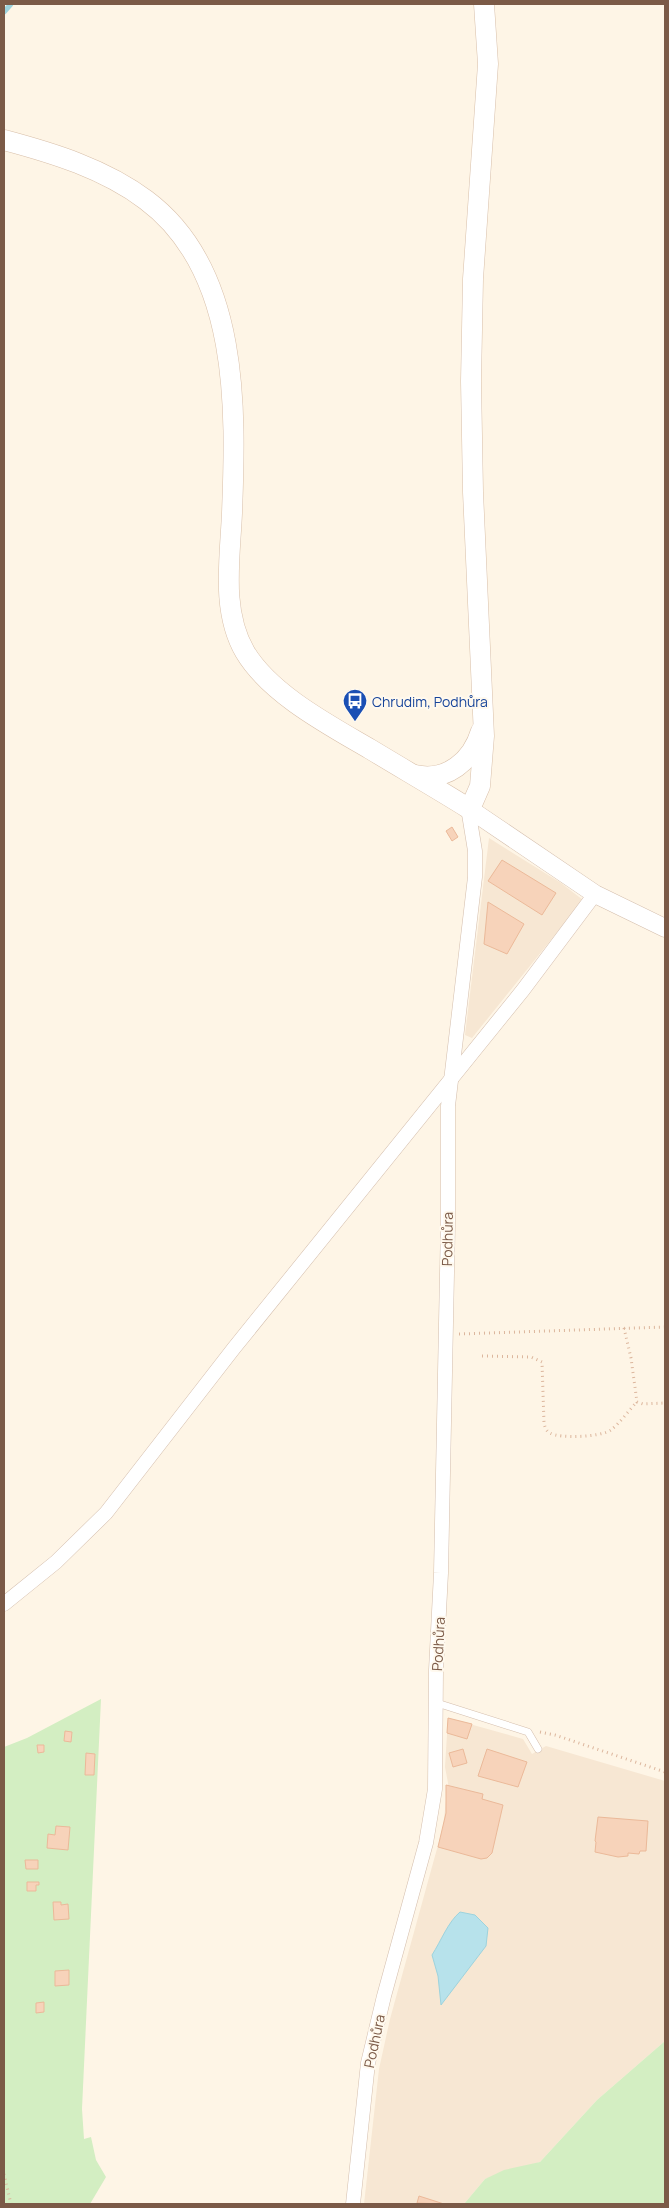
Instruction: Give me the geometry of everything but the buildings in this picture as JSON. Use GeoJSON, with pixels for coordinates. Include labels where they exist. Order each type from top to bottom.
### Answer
{"type":"FeatureCollection","features":[{"type":"Feature","properties":{"kind":"main road"},"geometry":{"type":"LineString","coordinates":[[4,140],[70,160],[118,182],[157,209],[187,244],[201,268],[212,296],[230,370],[234,436],[230,591],[233,621],[241,643],[252,662],[280,690],[323,720],[468,808],[476,798],[481,779],[484,715],[473,492],[471,381],[473,279],[488,64],[484,4]]}},
{"type":"Feature","properties":{"kind":"main road"},"geometry":{"type":"LineString","coordinates":[[411,773],[424,776],[442,775],[462,764],[477,742],[484,715]]}},
{"type":"Feature","properties":{"kind":"street"},"geometry":{"type":"LineString","coordinates":[[468,808],[596,894],[665,928]]}},
{"type":"Feature","properties":{"kind":"street","name":"Podhůra"},"geometry":{"type":"LineString","coordinates":[[353,2201],[368,2063],[431,1822],[435,1789],[436,1670],[441,1573],[450,1080],[461,1005],[475,877],[475,851],[468,808]]}},
{"type":"Feature","properties":{"kind":"street"},"geometry":{"type":"LineString","coordinates":[[4,1604],[56,1562],[106,1513],[234,1348],[523,990],[596,894]]}},
{"type":"Feature","properties":{"kind":"lane"},"geometry":{"type":"LineString","coordinates":[[437,1703],[528,1732],[538,1749]]}},
{"type":"Feature","properties":{"kind":"path"},"geometry":{"type":"LineString","coordinates":[[446,1334],[491,1335],[665,1327]]}},
{"type":"Feature","properties":{"kind":"path"},"geometry":{"type":"LineString","coordinates":[[624,1328],[631,1358],[637,1402]]}},
{"type":"Feature","properties":{"kind":"path"},"geometry":{"type":"LineString","coordinates":[[482,1356],[535,1357],[542,1362],[544,1423],[547,1431],[555,1435],[605,1433],[612,1429],[637,1402]]}},
{"type":"Feature","properties":{"kind":"path"},"geometry":{"type":"LineString","coordinates":[[637,1402],[643,1404],[665,1403]]}},
{"type":"Feature","properties":{"kind":"path"},"geometry":{"type":"LineString","coordinates":[[517,1728],[555,1735],[665,1772]]}},
{"type":"Feature","properties":{"kind":"path"},"geometry":{"type":"LineString","coordinates":[[4,2174],[12,2204]]}},
{"type":"Feature","properties":{"kind":"shaded area"},"geometry":{"type":"Polygon","coordinates":[[[489,838],[561,883],[583,900],[472,1038],[465,1035],[489,838]]]}},
{"type":"Feature","properties":{"kind":"shaded area"},"geometry":{"type":"Polygon","coordinates":[[[448,1718],[523,1739],[532,1754],[546,1746],[665,1781],[665,2041],[597,2100],[540,2162],[485,2179],[464,2204],[364,2204],[379,2069],[390,2019],[443,1827],[448,1783],[445,1767],[448,1718]]]}},
{"type":"Feature","properties":{"kind":"green space"},"geometry":{"type":"Polygon","coordinates":[[[101,1699],[82,2109],[84,2139],[91,2137],[96,2160],[106,2177],[90,2204],[4,2204],[4,1747],[27,1738],[101,1699]]]}},
{"type":"Feature","properties":{"kind":"green space"},"geometry":{"type":"Polygon","coordinates":[[[665,2041],[665,2204],[464,2204],[485,2179],[504,2170],[540,2162],[597,2100],[665,2041]]]}},
{"type":"Feature","properties":{"kind":"water"},"geometry":{"type":"Polygon","coordinates":[[[460,1912],[475,1915],[488,1928],[486,1946],[441,2005],[438,1976],[432,1955],[448,1926],[460,1912]]]}},
{"type":"Feature","properties":{"kind":"waterway","name":"Podhůra"},"geometry":{"type":"LineString","coordinates":[[4,12],[11,4]]}},
{"type":"Feature","properties":{"kind":"place","name":"Chrudim, Podhůra"},"geometry":{"type":"Point","coordinates":[355,722]}}]}
